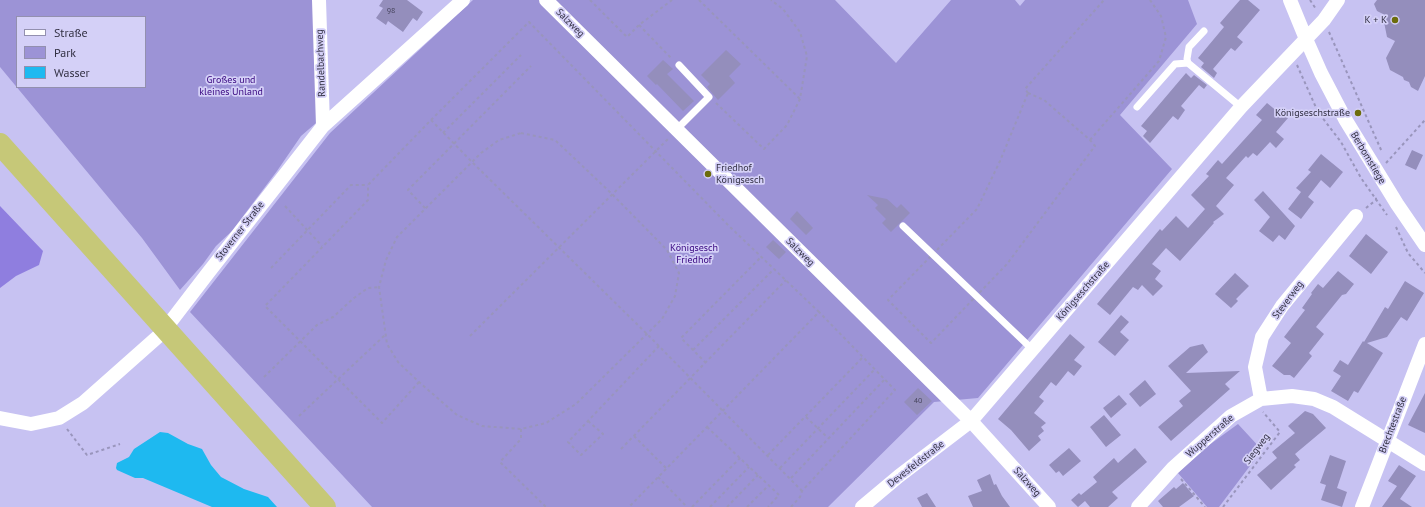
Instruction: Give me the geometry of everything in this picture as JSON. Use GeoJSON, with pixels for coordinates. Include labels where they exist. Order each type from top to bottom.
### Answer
{"type":"FeatureCollection","features":[{"type":"Feature","properties":{"kind":"highway"},"geometry":{"type":"LineString","coordinates":[[0,144],[325,507]]}},
{"type":"Feature","properties":{"kind":"street","name":"Randelbachweg"},"geometry":{"type":"LineString","coordinates":[[320,0],[323,126]]}},
{"type":"Feature","properties":{"kind":"street","name":"Stoverner Straße"},"geometry":{"type":"LineString","coordinates":[[0,418],[31,424],[59,418],[83,403],[162,333],[323,126],[463,0]]}},
{"type":"Feature","properties":{"kind":"street","name":"Salzweg"},"geometry":{"type":"LineString","coordinates":[[546,0],[678,129],[971,421],[1049,507]]}},
{"type":"Feature","properties":{"kind":"street","name":"Berbomstiege"},"geometry":{"type":"LineString","coordinates":[[1290,0],[1321,73],[1345,119],[1396,204],[1425,245]]}},
{"type":"Feature","properties":{"kind":"street","name":"Königseschstraße"},"geometry":{"type":"LineString","coordinates":[[971,421],[1240,107],[1324,20],[1338,0]]}},
{"type":"Feature","properties":{"kind":"street","name":"Steverweg"},"geometry":{"type":"LineString","coordinates":[[1261,400],[1255,367],[1262,337],[1282,306],[1356,216]]}},
{"type":"Feature","properties":{"kind":"street","name":"Brechtestraße"},"geometry":{"type":"LineString","coordinates":[[1362,507],[1425,344]]}},
{"type":"Feature","properties":{"kind":"street","name":"Wupperstraße"},"geometry":{"type":"LineString","coordinates":[[1138,507],[1173,468],[1231,416],[1261,400],[1292,396],[1314,399],[1333,407],[1425,464]]}},
{"type":"Feature","properties":{"kind":"street","name":"Devesfeldstraße"},"geometry":{"type":"LineString","coordinates":[[862,507],[899,476],[971,421]]}},
{"type":"Feature","properties":{"kind":"lane"},"geometry":{"type":"LineString","coordinates":[[1204,31],[1189,48],[1187,59],[1188,63],[1240,107]]}},
{"type":"Feature","properties":{"kind":"lane"},"geometry":{"type":"LineString","coordinates":[[1137,107],[1175,64],[1188,63]]}},
{"type":"Feature","properties":{"kind":"lane"},"geometry":{"type":"LineString","coordinates":[[678,129],[709,97],[679,65]]}},
{"type":"Feature","properties":{"kind":"lane"},"geometry":{"type":"LineString","coordinates":[[904,226],[1033,350]]}},
{"type":"Feature","properties":{"kind":"path"},"geometry":{"type":"LineString","coordinates":[[590,0],[627,37],[639,25],[672,0]]}},
{"type":"Feature","properties":{"kind":"path"},"geometry":{"type":"LineString","coordinates":[[699,0],[800,100]]}},
{"type":"Feature","properties":{"kind":"path"},"geometry":{"type":"LineString","coordinates":[[709,97],[764,149],[787,125],[800,100],[807,56],[800,32],[783,9],[771,0]]}},
{"type":"Feature","properties":{"kind":"path"},"geometry":{"type":"LineString","coordinates":[[1028,93],[1000,161],[977,209],[888,300],[931,343],[1007,264],[1095,146],[1044,100],[1028,93],[1025,89],[1104,0]]}},
{"type":"Feature","properties":{"kind":"path"},"geometry":{"type":"LineString","coordinates":[[1090,140],[1159,61],[1166,37],[1161,16],[1150,0]]}},
{"type":"Feature","properties":{"kind":"path","name":"Berbomstiege"},"geometry":{"type":"LineString","coordinates":[[1310,0],[1324,20],[1387,162]]}},
{"type":"Feature","properties":{"kind":"path"},"geometry":{"type":"LineString","coordinates":[[419,382],[382,423],[265,306],[368,200],[368,185],[529,22],[656,152],[819,312],[895,390],[802,491],[800,497],[792,507]]}},
{"type":"Feature","properties":{"kind":"path"},"geometry":{"type":"LineString","coordinates":[[639,25],[679,65]]}},
{"type":"Feature","properties":{"kind":"path"},"geometry":{"type":"LineString","coordinates":[[1292,53],[1318,112],[1341,142],[1361,178],[1390,218]]}},
{"type":"Feature","properties":{"kind":"path"},"geometry":{"type":"LineString","coordinates":[[443,133],[521,55]]}},
{"type":"Feature","properties":{"kind":"path"},"geometry":{"type":"LineString","coordinates":[[425,208],[408,190],[531,66]]}},
{"type":"Feature","properties":{"kind":"path"},"geometry":{"type":"LineString","coordinates":[[431,120],[647,334],[802,491]]}},
{"type":"Feature","properties":{"kind":"path"},"geometry":{"type":"LineString","coordinates":[[1356,216],[1376,200],[1378,174],[1425,120]]}},
{"type":"Feature","properties":{"kind":"path"},"geometry":{"type":"LineString","coordinates":[[470,336],[678,129]]}},
{"type":"Feature","properties":{"kind":"path"},"geometry":{"type":"LineString","coordinates":[[521,133],[555,140],[612,194],[667,250],[679,273],[675,296],[662,319],[576,404],[546,423],[521,429],[482,426],[457,415],[398,362],[386,344],[379,287],[386,260],[397,237],[472,162],[499,140],[521,133]]}},
{"type":"Feature","properties":{"kind":"path"},"geometry":{"type":"LineString","coordinates":[[271,268],[351,185],[368,185]]}},
{"type":"Feature","properties":{"kind":"path"},"geometry":{"type":"LineString","coordinates":[[285,206],[322,246]]}},
{"type":"Feature","properties":{"kind":"path"},"geometry":{"type":"LineString","coordinates":[[1394,224],[1408,253],[1425,273]]}},
{"type":"Feature","properties":{"kind":"path"},"geometry":{"type":"LineString","coordinates":[[706,363],[681,338],[761,256]]}},
{"type":"Feature","properties":{"kind":"path"},"geometry":{"type":"LineString","coordinates":[[694,350],[774,269]]}},
{"type":"Feature","properties":{"kind":"path"},"geometry":{"type":"LineString","coordinates":[[621,449],[786,280]]}},
{"type":"Feature","properties":{"kind":"path"},"geometry":{"type":"LineString","coordinates":[[264,377],[301,342],[317,324],[333,317],[354,298],[368,288],[379,287]]}},
{"type":"Feature","properties":{"kind":"path"},"geometry":{"type":"LineString","coordinates":[[629,507],[819,312]]}},
{"type":"Feature","properties":{"kind":"path"},"geometry":{"type":"LineString","coordinates":[[299,416],[385,335]]}},
{"type":"Feature","properties":{"kind":"path"},"geometry":{"type":"LineString","coordinates":[[588,420],[603,434],[582,455],[568,442],[588,420],[659,346]]}},
{"type":"Feature","properties":{"kind":"path"},"geometry":{"type":"LineString","coordinates":[[768,456],[863,357]]}},
{"type":"Feature","properties":{"kind":"path"},"geometry":{"type":"LineString","coordinates":[[780,468],[875,369]]}},
{"type":"Feature","properties":{"kind":"path"},"geometry":{"type":"LineString","coordinates":[[790,478],[885,379]]}},
{"type":"Feature","properties":{"kind":"path","name":"Siegweg"},"geometry":{"type":"LineString","coordinates":[[1224,507],[1280,432],[1262,410],[1261,400]]}},
{"type":"Feature","properties":{"kind":"path"},"geometry":{"type":"LineString","coordinates":[[806,417],[828,438]]}},
{"type":"Feature","properties":{"kind":"path"},"geometry":{"type":"LineString","coordinates":[[59,418],[87,455],[120,444]]}},
{"type":"Feature","properties":{"kind":"path"},"geometry":{"type":"LineString","coordinates":[[707,427],[779,496],[768,507]]}},
{"type":"Feature","properties":{"kind":"path"},"geometry":{"type":"LineString","coordinates":[[521,429],[521,439],[500,462],[546,507]]}},
{"type":"Feature","properties":{"kind":"path"},"geometry":{"type":"LineString","coordinates":[[634,436],[666,468]]}},
{"type":"Feature","properties":{"kind":"path"},"geometry":{"type":"LineString","coordinates":[[692,507],[740,458]]}},
{"type":"Feature","properties":{"kind":"path"},"geometry":{"type":"LineString","coordinates":[[710,507],[749,467]]}},
{"type":"Feature","properties":{"kind":"path"},"geometry":{"type":"LineString","coordinates":[[1173,468],[1205,507]]}},
{"type":"Feature","properties":{"kind":"path"},"geometry":{"type":"LineString","coordinates":[[727,507],[758,475]]}},
{"type":"Feature","properties":{"kind":"path"},"geometry":{"type":"LineString","coordinates":[[658,477],[687,507]]}},
{"type":"Feature","properties":{"kind":"path"},"geometry":{"type":"LineString","coordinates":[[747,507],[768,485]]}},
{"type":"Feature","properties":{"kind":"green space","name":"Großes und kleines Unland"},"geometry":{"type":"Polygon","coordinates":[[[0,0],[318,0],[323,117],[301,136],[232,231],[216,246],[203,264],[180,290],[142,238],[17,88],[146,88],[146,16],[16,16],[16,86],[0,67],[0,0]]]}},
{"type":"Feature","properties":{"kind":"green space","name":"Königsesch Friedhof"},"geometry":{"type":"Polygon","coordinates":[[[473,0],[835,0],[896,63],[951,0],[1015,0],[1020,6],[1025,0],[1188,0],[1197,24],[1120,115],[1172,169],[978,398],[934,402],[828,507],[372,507],[190,312],[330,133],[473,0]]]}},
{"type":"Feature","properties":{"kind":"green space"},"geometry":{"type":"Polygon","coordinates":[[[1238,424],[1262,450],[1219,507],[1207,507],[1178,473],[1205,448],[1238,424]]]}},
{"type":"Feature","properties":{"kind":"shaded area"},"geometry":{"type":"Polygon","coordinates":[[[0,206],[43,251],[39,265],[16,276],[0,288],[0,206]]]}},
{"type":"Feature","properties":{"kind":"water"},"geometry":{"type":"Polygon","coordinates":[[[160,432],[168,433],[188,444],[202,449],[211,465],[221,477],[244,489],[268,497],[277,507],[212,507],[143,478],[135,478],[117,470],[117,463],[129,457],[134,449],[160,432]]]}},
{"type":"Feature","properties":{"kind":"building"},"geometry":{"type":"Polygon","coordinates":[[[383,0],[407,0],[423,12],[417,21],[413,18],[403,32],[388,21],[386,25],[376,18],[383,8],[379,6],[383,0]]]}},
{"type":"Feature","properties":{"kind":"building"},"geometry":{"type":"Polygon","coordinates":[[[1240,0],[1248,0],[1260,10],[1237,37],[1243,42],[1235,51],[1231,48],[1213,69],[1217,73],[1214,78],[1201,67],[1204,63],[1198,58],[1224,27],[1220,23],[1240,0]]]}},
{"type":"Feature","properties":{"kind":"building"},"geometry":{"type":"Polygon","coordinates":[[[1377,0],[1425,0],[1425,76],[1418,91],[1411,87],[1409,82],[1404,80],[1403,77],[1390,70],[1386,58],[1395,41],[1387,37],[1384,22],[1387,16],[1377,11],[1374,4],[1377,0]]]}},
{"type":"Feature","properties":{"kind":"building"},"geometry":{"type":"Polygon","coordinates":[[[726,50],[741,64],[729,76],[735,83],[718,100],[707,87],[710,84],[701,75],[726,50]]]}},
{"type":"Feature","properties":{"kind":"building"},"geometry":{"type":"Polygon","coordinates":[[[663,60],[673,69],[667,74],[694,101],[683,111],[657,84],[656,85],[647,76],[663,60]]]}},
{"type":"Feature","properties":{"kind":"building"},"geometry":{"type":"Polygon","coordinates":[[[1186,73],[1191,78],[1194,75],[1207,85],[1204,89],[1199,85],[1181,106],[1185,110],[1178,120],[1173,116],[1150,143],[1143,136],[1147,131],[1141,126],[1186,73]]]}},
{"type":"Feature","properties":{"kind":"building"},"geometry":{"type":"Polygon","coordinates":[[[1267,103],[1278,112],[1279,110],[1288,118],[1276,132],[1284,139],[1276,148],[1270,142],[1257,156],[1253,153],[1248,158],[1246,156],[1226,178],[1234,185],[1216,206],[1224,214],[1213,222],[1214,223],[1180,261],[1166,248],[1152,264],[1161,271],[1155,279],[1163,286],[1153,296],[1142,285],[1138,290],[1133,287],[1110,315],[1097,304],[1160,229],[1162,231],[1176,216],[1188,228],[1205,209],[1191,195],[1209,176],[1206,174],[1218,160],[1222,164],[1262,120],[1256,115],[1267,103]]]}},
{"type":"Feature","properties":{"kind":"building"},"geometry":{"type":"Polygon","coordinates":[[[1412,150],[1423,155],[1416,170],[1405,165],[1412,150]]]}},
{"type":"Feature","properties":{"kind":"building"},"geometry":{"type":"Polygon","coordinates":[[[1321,154],[1343,172],[1330,188],[1321,180],[1308,197],[1314,202],[1301,219],[1288,209],[1301,192],[1296,188],[1311,172],[1308,170],[1321,154]]]}},
{"type":"Feature","properties":{"kind":"building"},"geometry":{"type":"Polygon","coordinates":[[[1263,191],[1295,226],[1285,240],[1279,235],[1273,242],[1259,231],[1270,217],[1254,200],[1263,191]]]}},
{"type":"Feature","properties":{"kind":"building"},"geometry":{"type":"Polygon","coordinates":[[[867,195],[887,199],[897,208],[901,204],[910,213],[891,232],[882,223],[886,219],[875,208],[878,205],[867,195]]]}},
{"type":"Feature","properties":{"kind":"building"},"geometry":{"type":"Polygon","coordinates":[[[797,211],[813,228],[806,235],[790,219],[797,211]]]}},
{"type":"Feature","properties":{"kind":"building"},"geometry":{"type":"Polygon","coordinates":[[[1366,234],[1388,252],[1371,274],[1349,256],[1366,234]]]}},
{"type":"Feature","properties":{"kind":"building"},"geometry":{"type":"Polygon","coordinates":[[[773,240],[786,252],[779,259],[766,247],[773,240]]]}},
{"type":"Feature","properties":{"kind":"building"},"geometry":{"type":"Polygon","coordinates":[[[1338,271],[1354,284],[1346,294],[1342,295],[1316,327],[1324,334],[1309,353],[1312,356],[1294,378],[1290,375],[1284,375],[1272,366],[1291,343],[1284,337],[1305,310],[1302,308],[1318,284],[1323,288],[1338,271]]]}},
{"type":"Feature","properties":{"kind":"building"},"geometry":{"type":"Polygon","coordinates":[[[1235,273],[1249,286],[1236,299],[1238,301],[1231,308],[1215,294],[1235,273]]]}},
{"type":"Feature","properties":{"kind":"building"},"geometry":{"type":"Polygon","coordinates":[[[1405,281],[1424,293],[1407,321],[1401,317],[1387,337],[1367,343],[1383,353],[1358,393],[1354,391],[1348,401],[1331,391],[1341,376],[1333,371],[1340,360],[1348,365],[1385,307],[1388,309],[1405,281]]]}},
{"type":"Feature","properties":{"kind":"building"},"geometry":{"type":"Polygon","coordinates":[[[1121,315],[1129,322],[1120,332],[1129,340],[1115,356],[1098,342],[1121,315]]]}},
{"type":"Feature","properties":{"kind":"building"},"geometry":{"type":"Polygon","coordinates":[[[1070,334],[1085,347],[1074,360],[1082,366],[1074,376],[1068,371],[1056,386],[1051,382],[1039,397],[1044,401],[1034,413],[1046,423],[1041,427],[1044,431],[1038,436],[1041,440],[1029,451],[1011,430],[998,419],[1070,334]]]}},
{"type":"Feature","properties":{"kind":"building"},"geometry":{"type":"Polygon","coordinates":[[[1203,344],[1208,352],[1186,373],[1240,371],[1225,384],[1230,389],[1171,441],[1158,427],[1183,406],[1179,401],[1191,391],[1168,366],[1190,347],[1203,344]]]}},
{"type":"Feature","properties":{"kind":"building"},"geometry":{"type":"Polygon","coordinates":[[[1145,380],[1156,394],[1140,407],[1129,394],[1145,380]]]}},
{"type":"Feature","properties":{"kind":"building"},"geometry":{"type":"Polygon","coordinates":[[[918,388],[932,401],[917,415],[904,402],[918,388]]]}},
{"type":"Feature","properties":{"kind":"building"},"geometry":{"type":"Polygon","coordinates":[[[1425,393],[1425,433],[1408,425],[1425,393]]]}},
{"type":"Feature","properties":{"kind":"building"},"geometry":{"type":"Polygon","coordinates":[[[1119,395],[1127,404],[1111,418],[1103,408],[1119,395]]]}},
{"type":"Feature","properties":{"kind":"building"},"geometry":{"type":"Polygon","coordinates":[[[1305,411],[1313,414],[1326,428],[1295,454],[1300,460],[1294,465],[1296,467],[1271,490],[1257,475],[1277,458],[1272,452],[1295,433],[1288,426],[1305,411]]]}},
{"type":"Feature","properties":{"kind":"building"},"geometry":{"type":"Polygon","coordinates":[[[1104,415],[1121,435],[1106,447],[1090,427],[1104,415]]]}},
{"type":"Feature","properties":{"kind":"building"},"geometry":{"type":"Polygon","coordinates":[[[1069,448],[1081,461],[1063,476],[1059,471],[1056,473],[1049,465],[1069,448]]]}},
{"type":"Feature","properties":{"kind":"building"},"geometry":{"type":"Polygon","coordinates":[[[1135,448],[1147,462],[1112,492],[1118,498],[1108,507],[1090,507],[1085,501],[1078,507],[1071,500],[1079,493],[1081,495],[1097,482],[1093,477],[1114,458],[1118,463],[1135,448]]]}},
{"type":"Feature","properties":{"kind":"building"},"geometry":{"type":"Polygon","coordinates":[[[1330,455],[1346,461],[1337,488],[1347,492],[1342,507],[1321,500],[1326,485],[1320,483],[1330,455]]]}},
{"type":"Feature","properties":{"kind":"building"},"geometry":{"type":"Polygon","coordinates":[[[1399,465],[1416,476],[1400,499],[1412,507],[1382,507],[1397,486],[1388,481],[1399,465]]]}},
{"type":"Feature","properties":{"kind":"building"},"geometry":{"type":"Polygon","coordinates":[[[990,474],[994,485],[996,484],[1010,507],[973,507],[968,496],[982,491],[977,480],[990,474]]]}},
{"type":"Feature","properties":{"kind":"building"},"geometry":{"type":"Polygon","coordinates":[[[1183,483],[1194,496],[1179,507],[1163,507],[1158,501],[1174,487],[1176,489],[1183,483]]]}},
{"type":"Feature","properties":{"kind":"building"},"geometry":{"type":"Polygon","coordinates":[[[927,493],[936,507],[922,507],[917,498],[927,493]]]}},
{"type":"Feature","properties":{"kind":"place","name":"K + K"},"geometry":{"type":"Point","coordinates":[1395,20]}},
{"type":"Feature","properties":{"kind":"place","name":"Königseschstraße"},"geometry":{"type":"Point","coordinates":[1358,113]}},
{"type":"Feature","properties":{"kind":"place","name":"Friedhof Königsesch"},"geometry":{"type":"Point","coordinates":[708,174]}}]}
